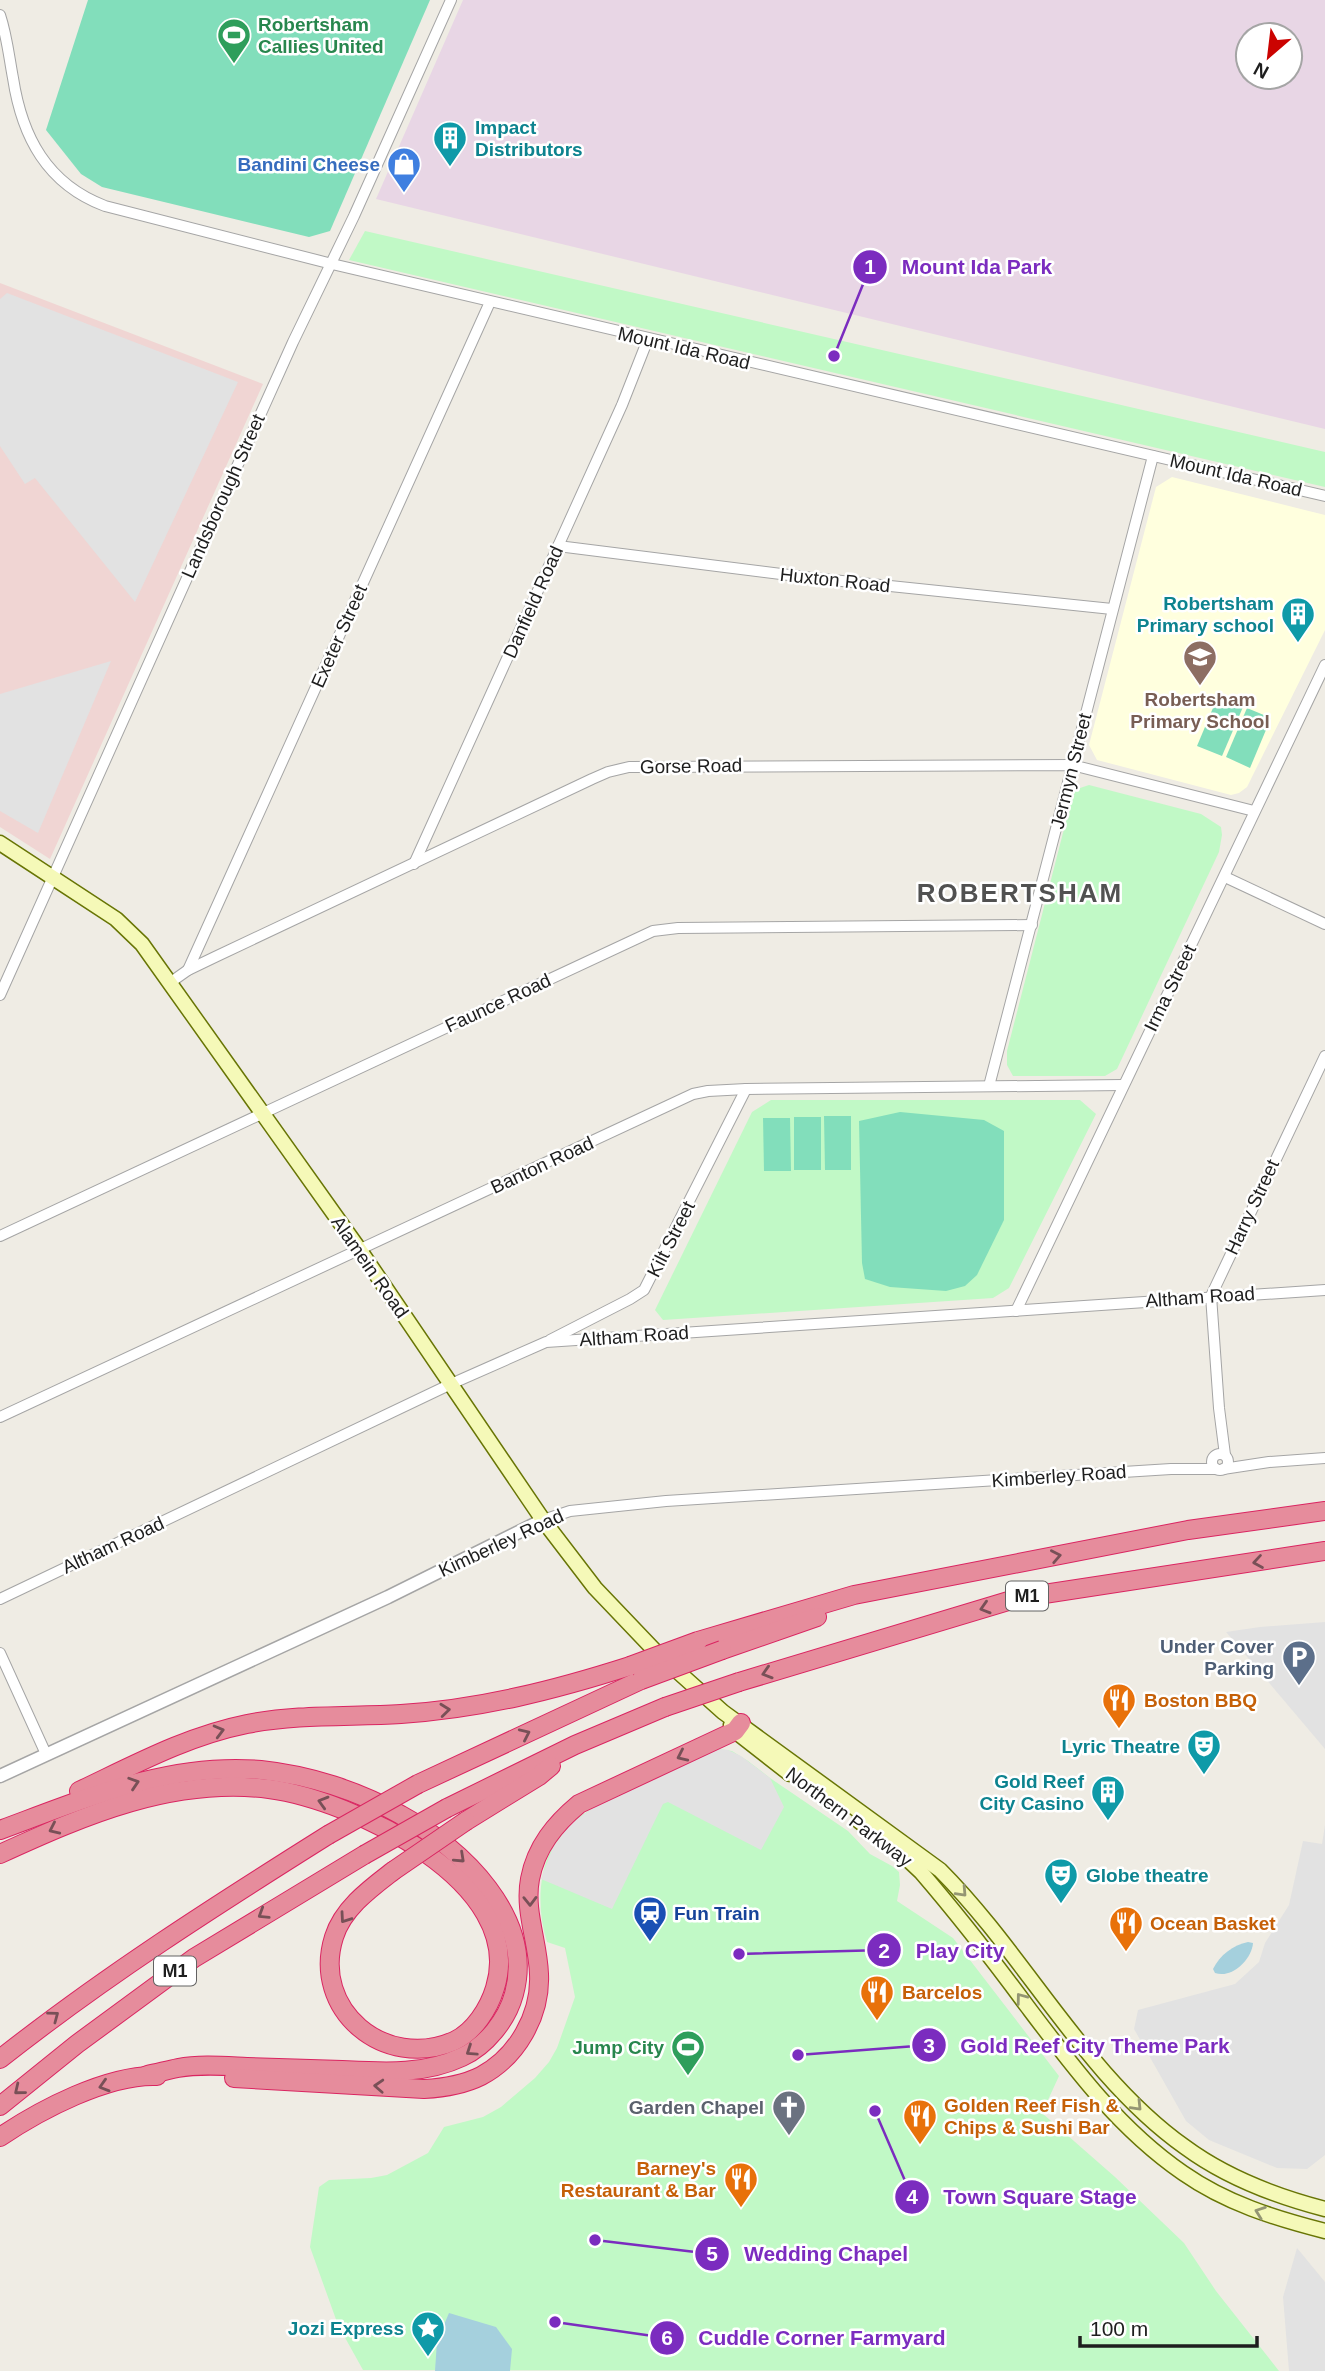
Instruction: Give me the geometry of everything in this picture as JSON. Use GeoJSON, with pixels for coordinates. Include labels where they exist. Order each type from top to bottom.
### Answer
{"type":"FeatureCollection","features":[{"type":"Feature","properties":{"kind":"highway","name":"M1"},"geometry":{"type":"LineString","coordinates":[[0,2059],[55,2015],[177,1930],[328,1835],[418,1784],[636,1673],[722,1650],[917,1584],[1188,1530],[1325,1511]]}},
{"type":"Feature","properties":{"kind":"highway","name":"M1"},"geometry":{"type":"LineString","coordinates":[[0,2106],[77,2044],[194,1958],[364,1854],[447,1808],[575,1745],[666,1707],[739,1682],[1018,1598],[1325,1551]]}},
{"type":"Feature","properties":{"kind":"highway"},"geometry":{"type":"LineString","coordinates":[[0,1829],[169,1748],[211,1733],[249,1724],[289,1719],[403,1714],[463,1708],[521,1698],[636,1673],[698,1641],[854,1595],[917,1584]]}},
{"type":"Feature","properties":{"kind":"highway"},"geometry":{"type":"LineString","coordinates":[[147,2075],[424,2089],[445,2087],[481,2076],[500,2063],[516,2046],[532,2016],[540,1977],[529,1904],[530,1879],[537,1856],[548,1835],[563,1817],[579,1804],[738,1727]]}},
{"type":"Feature","properties":{"kind":"highway"},"geometry":{"type":"LineString","coordinates":[[0,1854],[80,1818],[125,1803],[183,1791],[269,1789],[327,1802],[350,1811],[387,1828],[428,1854],[463,1886],[484,1911],[499,1951],[499,1973],[494,1992],[472,2029],[454,2041],[431,2047],[403,2048],[377,2041],[358,2028],[344,2011],[333,1987],[330,1957],[335,1935],[343,1919],[367,1891],[393,1871],[466,1821],[539,1776],[575,1745]]}},
{"type":"Feature","properties":{"kind":"highway"},"geometry":{"type":"LineString","coordinates":[[0,1829],[86,1798],[158,1777],[190,1771],[233,1769],[295,1775],[360,1795],[402,1815],[458,1856],[502,1907],[511,1928],[519,1969],[512,2000],[487,2040],[464,2057],[440,2066],[419,2071],[387,2072],[216,2066],[180,2068],[99,2087],[60,2102],[0,2137]]}},
{"type":"Feature","properties":{"kind":"main road","name":"Alamein Road"},"geometry":{"type":"LineString","coordinates":[[0,843],[129,929],[171,982],[359,1249],[543,1520],[594,1588],[657,1653],[738,1727]]}},
{"type":"Feature","properties":{"kind":"main road","name":"Northern Parkway"},"geometry":{"type":"LineString","coordinates":[[738,1727],[940,1870],[966,1896],[1091,2055],[1154,2123],[1186,2148],[1225,2172],[1257,2187],[1325,2209]]}},
{"type":"Feature","properties":{"kind":"main road","name":"Northern Parkway"},"geometry":{"type":"LineString","coordinates":[[738,1727],[922,1872],[1074,2068],[1122,2123],[1143,2142],[1182,2172],[1224,2197],[1265,2214],[1325,2231]]}},
{"type":"Feature","properties":{"kind":"street","name":"Landsborough Street"},"geometry":{"type":"LineString","coordinates":[[0,995],[283,365],[332,264],[451,0]]}},
{"type":"Feature","properties":{"kind":"street","name":"Mount Ida Road"},"geometry":{"type":"LineString","coordinates":[[0,15],[22,120],[37,151],[53,173],[82,195],[115,209],[490,302],[1325,496]]}},
{"type":"Feature","properties":{"kind":"street","name":"Exeter Street"},"geometry":{"type":"LineString","coordinates":[[188,970],[490,302]]}},
{"type":"Feature","properties":{"kind":"street","name":"Danfield Road"},"geometry":{"type":"LineString","coordinates":[[414,864],[622,405],[648,339]]}},
{"type":"Feature","properties":{"kind":"street","name":"Jermyn Street"},"geometry":{"type":"LineString","coordinates":[[989,1086],[1153,456]]}},
{"type":"Feature","properties":{"kind":"street","name":"Huxton Road"},"geometry":{"type":"LineString","coordinates":[[558,545],[813,578],[1112,609]]}},
{"type":"Feature","properties":{"kind":"street","name":"Irma Street"},"geometry":{"type":"LineString","coordinates":[[1016,1311],[1325,665]]}},
{"type":"Feature","properties":{"kind":"street","name":"Gorse Road"},"geometry":{"type":"LineString","coordinates":[[171,982],[188,970],[600,775],[629,767],[1072,765],[1254,811]]}},
{"type":"Feature","properties":{"kind":"street"},"geometry":{"type":"LineString","coordinates":[[1225,877],[1325,924]]}},
{"type":"Feature","properties":{"kind":"street","name":"Faunce Road"},"geometry":{"type":"LineString","coordinates":[[0,1236],[642,935],[662,929],[1032,925]]}},
{"type":"Feature","properties":{"kind":"street","name":"Harry Street"},"geometry":{"type":"LineString","coordinates":[[1220,1461],[1211,1296],[1325,1056]]}},
{"type":"Feature","properties":{"kind":"street","name":"Banton Road"},"geometry":{"type":"LineString","coordinates":[[0,1417],[676,1101],[708,1091],[1124,1085]]}},
{"type":"Feature","properties":{"kind":"street","name":"Kilt Street"},"geometry":{"type":"LineString","coordinates":[[546,1342],[644,1290],[746,1089]]}},
{"type":"Feature","properties":{"kind":"street","name":"Altham Road"},"geometry":{"type":"LineString","coordinates":[[0,1599],[451,1384],[546,1342],[1325,1290]]}},
{"type":"Feature","properties":{"kind":"street","name":"Kimberley Road"},"geometry":{"type":"LineString","coordinates":[[0,1776],[388,1597],[543,1520],[570,1511],[666,1501],[1171,1469],[1220,1461],[1269,1462],[1325,1458]]}},
{"type":"Feature","properties":{"kind":"street"},"geometry":{"type":"LineString","coordinates":[[0,1654],[46,1754]]}},
{"type":"Feature","properties":{"kind":"shaded area"},"geometry":{"type":"Polygon","coordinates":[[[463,0],[1325,0],[1325,429],[376,199],[463,0]]]}},
{"type":"Feature","properties":{"kind":"shaded area"},"geometry":{"type":"Polygon","coordinates":[[[0,283],[263,384],[50,859],[0,827],[0,283]]]}},
{"type":"Feature","properties":{"kind":"shaded area"},"geometry":{"type":"Polygon","coordinates":[[[7,293],[238,382],[135,602],[35,478],[25,484],[0,446],[0,299],[7,293]]]}},
{"type":"Feature","properties":{"kind":"shaded area","name":"Robertsham Primary School"},"geometry":{"type":"Polygon","coordinates":[[[1172,477],[1325,515],[1325,630],[1247,787],[1231,795],[1097,760],[1089,745],[1156,487],[1172,477]]]}},
{"type":"Feature","properties":{"kind":"shaded area"},"geometry":{"type":"Polygon","coordinates":[[[111,661],[38,833],[0,811],[0,694],[111,661]]]}},
{"type":"Feature","properties":{"kind":"shaded area","name":"Under Cover Parking"},"geometry":{"type":"Polygon","coordinates":[[[1325,1622],[1325,1749],[1226,1632],[1325,1622]]]}},
{"type":"Feature","properties":{"kind":"shaded area"},"geometry":{"type":"Polygon","coordinates":[[[719,1749],[741,1756],[770,1778],[784,1807],[761,1850],[668,1802],[663,1804],[612,1909],[541,1879],[553,1847],[570,1824],[599,1804],[719,1749]]]}},
{"type":"Feature","properties":{"kind":"shaded area"},"geometry":{"type":"Polygon","coordinates":[[[1325,1825],[1325,2155],[1307,2169],[1277,2168],[1209,2140],[1186,2121],[1134,2029],[1138,2010],[1235,1984],[1259,1962],[1265,1943],[1289,1905],[1303,1841],[1322,1844],[1325,1825]]]}},
{"type":"Feature","properties":{"kind":"shaded area"},"geometry":{"type":"Polygon","coordinates":[[[1297,2248],[1325,2282],[1325,2371],[1289,2371],[1283,2297],[1297,2248]]]}},
{"type":"Feature","properties":{"kind":"green space","name":"Robertsham Callies United"},"geometry":{"type":"Polygon","coordinates":[[[88,0],[430,0],[330,231],[309,237],[102,187],[81,174],[46,130],[88,0]]]}},
{"type":"Feature","properties":{"kind":"green space"},"geometry":{"type":"Polygon","coordinates":[[[365,231],[1325,452],[1325,487],[349,260],[365,231]]]}},
{"type":"Feature","properties":{"kind":"green space"},"geometry":{"type":"Polygon","coordinates":[[[1218,696],[1243,707],[1222,756],[1197,746],[1218,696]]]}},
{"type":"Feature","properties":{"kind":"green space"},"geometry":{"type":"Polygon","coordinates":[[[1247,708],[1271,718],[1250,768],[1226,757],[1247,708]]]}},
{"type":"Feature","properties":{"kind":"green space"},"geometry":{"type":"Polygon","coordinates":[[[1089,785],[1201,814],[1221,827],[1219,852],[1117,1069],[1105,1076],[1013,1076],[1007,1065],[1007,1051],[1074,790],[1089,785]]]}},
{"type":"Feature","properties":{"kind":"green space"},"geometry":{"type":"Polygon","coordinates":[[[771,1100],[1080,1100],[1096,1114],[1009,1288],[993,1298],[663,1320],[655,1310],[752,1112],[771,1100]]]}},
{"type":"Feature","properties":{"kind":"green space"},"geometry":{"type":"Polygon","coordinates":[[[900,1112],[984,1120],[1004,1131],[1004,1220],[977,1275],[965,1286],[946,1291],[890,1287],[865,1279],[862,1263],[859,1121],[900,1112]]]}},
{"type":"Feature","properties":{"kind":"green space"},"geometry":{"type":"Polygon","coordinates":[[[824,1116],[851,1116],[851,1170],[825,1170],[824,1116]]]}},
{"type":"Feature","properties":{"kind":"green space"},"geometry":{"type":"Polygon","coordinates":[[[794,1117],[821,1117],[821,1170],[794,1170],[794,1117]]]}},
{"type":"Feature","properties":{"kind":"green space"},"geometry":{"type":"Polygon","coordinates":[[[763,1118],[790,1118],[791,1171],[764,1171],[763,1118]]]}},
{"type":"Feature","properties":{"kind":"green space"},"geometry":{"type":"Polygon","coordinates":[[[719,1749],[732,1751],[748,1761],[848,1831],[870,1854],[899,1872],[897,1901],[953,1938],[1059,2076],[1042,2113],[1184,2243],[1216,2291],[1279,2371],[363,2370],[338,2325],[310,2247],[319,2187],[329,2180],[387,2175],[428,2153],[444,2127],[483,2117],[501,2107],[535,2078],[557,2048],[575,1997],[565,1948],[547,1942],[543,1925],[541,1889],[549,1855],[557,1840],[568,1826],[587,1812],[719,1749]]]}},
{"type":"Feature","properties":{"kind":"water"},"geometry":{"type":"Polygon","coordinates":[[[1248,1942],[1253,1943],[1252,1949],[1240,1966],[1228,1973],[1215,1973],[1213,1969],[1223,1955],[1248,1942]]]}},
{"type":"Feature","properties":{"kind":"water"},"geometry":{"type":"Polygon","coordinates":[[[449,2313],[496,2327],[512,2349],[510,2371],[435,2371],[437,2341],[449,2313]]]}},
{"type":"Feature","properties":{"kind":"place","name":"Robertsham Callies United"},"geometry":{"type":"Point","coordinates":[234,65]}},
{"type":"Feature","properties":{"kind":"place","name":"Impact Distributors"},"geometry":{"type":"Point","coordinates":[450,168]}},
{"type":"Feature","properties":{"kind":"place","name":"Bandini Cheese"},"geometry":{"type":"Point","coordinates":[404,194]}},
{"type":"Feature","properties":{"kind":"place","name":"Mount Ida Park"},"geometry":{"type":"Point","coordinates":[834,356]}},
{"type":"Feature","properties":{"kind":"place","name":"Robertsham Primary school"},"geometry":{"type":"Point","coordinates":[1298,644]}},
{"type":"Feature","properties":{"kind":"place","name":"Robertsham Primary School"},"geometry":{"type":"Point","coordinates":[1200,687]}},
{"type":"Feature","properties":{"kind":"place","name":"Under Cover Parking"},"geometry":{"type":"Point","coordinates":[1299,1687]}},
{"type":"Feature","properties":{"kind":"place","name":"Boston BBQ"},"geometry":{"type":"Point","coordinates":[1119,1730]}},
{"type":"Feature","properties":{"kind":"place","name":"Lyric Theatre"},"geometry":{"type":"Point","coordinates":[1204,1776]}},
{"type":"Feature","properties":{"kind":"place","name":"Gold Reef City Casino"},"geometry":{"type":"Point","coordinates":[1108,1822]}},
{"type":"Feature","properties":{"kind":"place","name":"Globe theatre"},"geometry":{"type":"Point","coordinates":[1061,1905]}},
{"type":"Feature","properties":{"kind":"place","name":"Fun Train"},"geometry":{"type":"Point","coordinates":[650,1943]}},
{"type":"Feature","properties":{"kind":"place","name":"Ocean Basket"},"geometry":{"type":"Point","coordinates":[1126,1953]}},
{"type":"Feature","properties":{"kind":"place","name":"Play City"},"geometry":{"type":"Point","coordinates":[739,1954]}},
{"type":"Feature","properties":{"kind":"place","name":"Barcelos"},"geometry":{"type":"Point","coordinates":[877,2022]}},
{"type":"Feature","properties":{"kind":"place","name":"Gold Reef City Theme Park"},"geometry":{"type":"Point","coordinates":[798,2055]}},
{"type":"Feature","properties":{"kind":"place","name":"Jump City"},"geometry":{"type":"Point","coordinates":[688,2077]}},
{"type":"Feature","properties":{"kind":"place","name":"Town Square Stage"},"geometry":{"type":"Point","coordinates":[875,2111]}},
{"type":"Feature","properties":{"kind":"place","name":"Garden Chapel"},"geometry":{"type":"Point","coordinates":[789,2137]}},
{"type":"Feature","properties":{"kind":"place","name":"Golden Reef Fish & Chips & Sushi Bar"},"geometry":{"type":"Point","coordinates":[920,2146]}},
{"type":"Feature","properties":{"kind":"place","name":"Barney's Restaurant & Bar"},"geometry":{"type":"Point","coordinates":[741,2209]}},
{"type":"Feature","properties":{"kind":"place","name":"Wedding Chapel"},"geometry":{"type":"Point","coordinates":[595,2240]}},
{"type":"Feature","properties":{"kind":"place","name":"Cuddle Corner Farmyard"},"geometry":{"type":"Point","coordinates":[555,2322]}},
{"type":"Feature","properties":{"kind":"place","name":"Jozi Express"},"geometry":{"type":"Point","coordinates":[428,2358]}},
{"type":"Feature","properties":{"kind":"district","name":"ROBERTSHAM"},"geometry":{"type":"Point","coordinates":[1020,893]}}]}
